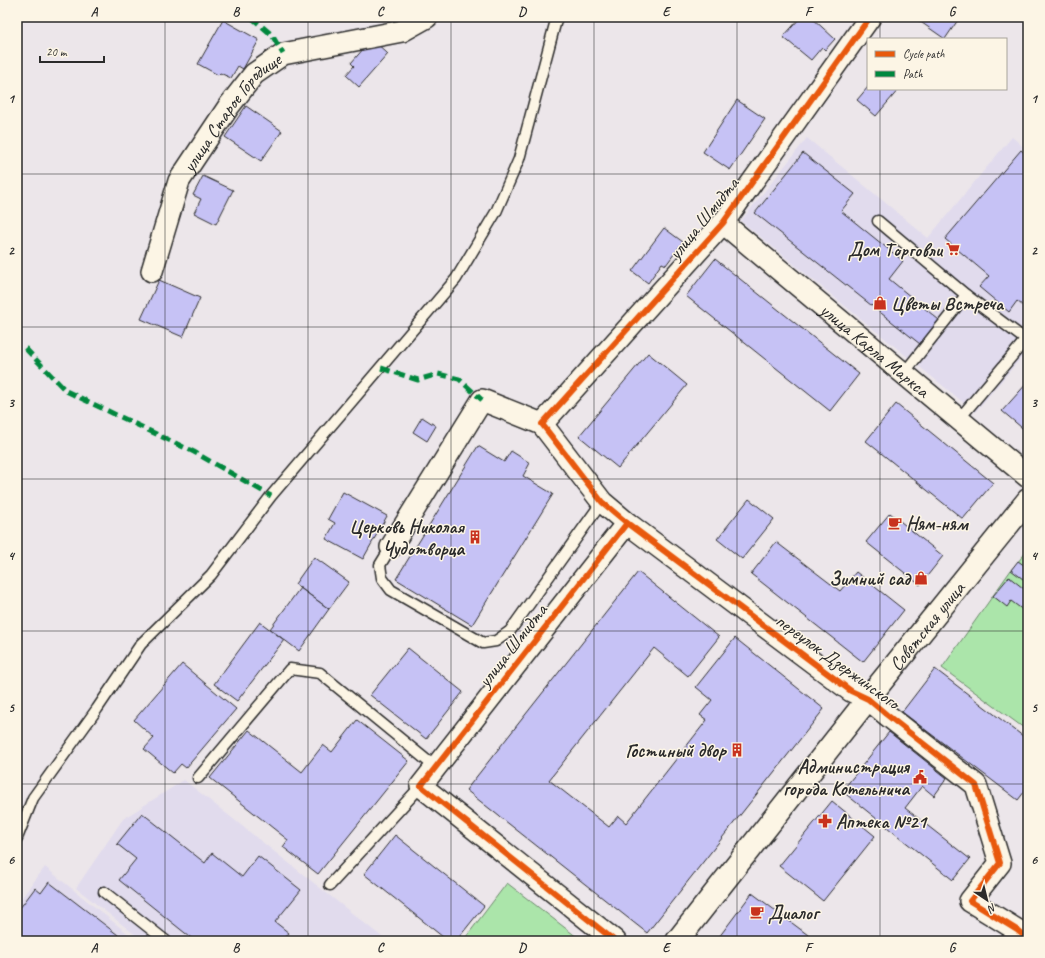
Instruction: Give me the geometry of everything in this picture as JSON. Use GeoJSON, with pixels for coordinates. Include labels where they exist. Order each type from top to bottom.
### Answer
{"type":"FeatureCollection","features":[{"type":"Feature","properties":{"kind":"main road","name":"Советская улица"},"geometry":{"type":"LineString","coordinates":[[677,941],[868,699],[1028,500]]}},
{"type":"Feature","properties":{"kind":"street","name":"улица Старое Городище"},"geometry":{"type":"LineString","coordinates":[[152,271],[179,181],[229,106],[254,74],[283,54],[402,31],[428,17]]}},
{"type":"Feature","properties":{"kind":"street","name":"улица Шмидта"},"geometry":{"type":"LineString","coordinates":[[542,424],[723,223],[870,17]]}},
{"type":"Feature","properties":{"kind":"street","name":"улица Карла Маркса"},"geometry":{"type":"LineString","coordinates":[[723,223],[1028,476]]}},
{"type":"Feature","properties":{"kind":"street"},"geometry":{"type":"LineString","coordinates":[[390,547],[482,400],[542,424]]}},
{"type":"Feature","properties":{"kind":"street","name":"переулок Дзержинского"},"geometry":{"type":"LineString","coordinates":[[542,424],[602,502],[627,523],[851,691],[868,699],[976,785],[1000,863],[970,901],[1017,930],[1028,939]]}},
{"type":"Feature","properties":{"kind":"street","name":"улица Шмидта"},"geometry":{"type":"LineString","coordinates":[[421,786],[627,523]]}},
{"type":"Feature","properties":{"kind":"street"},"geometry":{"type":"LineString","coordinates":[[421,786],[615,941]]}},
{"type":"Feature","properties":{"kind":"lane"},"geometry":{"type":"LineString","coordinates":[[17,838],[33,798],[97,709],[141,644],[211,575],[271,496],[456,279],[496,212],[519,160],[557,17]]}},
{"type":"Feature","properties":{"kind":"lane"},"geometry":{"type":"LineString","coordinates":[[878,222],[966,294],[1027,338],[959,419]]}},
{"type":"Feature","properties":{"kind":"lane"},"geometry":{"type":"LineString","coordinates":[[904,373],[966,294]]}},
{"type":"Feature","properties":{"kind":"lane"},"geometry":{"type":"LineString","coordinates":[[390,547],[380,565],[382,578],[391,590],[483,643],[496,641],[510,631],[602,502]]}},
{"type":"Feature","properties":{"kind":"lane"},"geometry":{"type":"LineString","coordinates":[[198,778],[290,669],[320,673],[435,768]]}},
{"type":"Feature","properties":{"kind":"lane"},"geometry":{"type":"LineString","coordinates":[[330,886],[421,786]]}},
{"type":"Feature","properties":{"kind":"lane"},"geometry":{"type":"LineString","coordinates":[[104,892],[166,941]]}},
{"type":"Feature","properties":{"kind":"shaded area"},"geometry":{"type":"Polygon","coordinates":[[[1012,137],[1028,151],[1028,350],[975,412],[741,221],[807,138],[928,238],[1012,137]]]}},
{"type":"Feature","properties":{"kind":"shaded area"},"geometry":{"type":"Polygon","coordinates":[[[184,780],[387,941],[143,941],[76,888],[123,819],[184,780]]]}},
{"type":"Feature","properties":{"kind":"shaded area"},"geometry":{"type":"Polygon","coordinates":[[[45,867],[137,941],[17,941],[17,904],[45,867]]]}},
{"type":"Feature","properties":{"kind":"green space"},"geometry":{"type":"Polygon","coordinates":[[[1028,550],[1028,731],[942,668],[1011,570],[1028,550]]]}},
{"type":"Feature","properties":{"kind":"green space"},"geometry":{"type":"Polygon","coordinates":[[[507,883],[582,941],[463,941],[507,883]]]}},
{"type":"Feature","properties":{"kind":"building"},"geometry":{"type":"Polygon","coordinates":[[[801,17],[811,17],[835,39],[825,50],[822,47],[811,60],[783,37],[801,17]]]}},
{"type":"Feature","properties":{"kind":"building"},"geometry":{"type":"Polygon","coordinates":[[[916,17],[960,17],[946,38],[915,18],[916,17]]]}},
{"type":"Feature","properties":{"kind":"building"},"geometry":{"type":"Polygon","coordinates":[[[223,20],[259,40],[243,69],[238,66],[231,78],[220,73],[218,75],[198,64],[223,20]]]}},
{"type":"Feature","properties":{"kind":"building"},"geometry":{"type":"Polygon","coordinates":[[[372,39],[388,54],[359,87],[346,75],[354,66],[351,63],[372,39]]]}},
{"type":"Feature","properties":{"kind":"building"},"geometry":{"type":"Polygon","coordinates":[[[867,88],[867,90],[898,90],[876,116],[857,100],[867,88]]]}},
{"type":"Feature","properties":{"kind":"building"},"geometry":{"type":"Polygon","coordinates":[[[737,100],[765,119],[730,170],[703,152],[737,100]]]}},
{"type":"Feature","properties":{"kind":"building"},"geometry":{"type":"Polygon","coordinates":[[[246,106],[282,131],[261,161],[225,137],[246,106]]]}},
{"type":"Feature","properties":{"kind":"building"},"geometry":{"type":"Polygon","coordinates":[[[1021,150],[1028,156],[1028,310],[1017,301],[1009,312],[979,287],[989,276],[945,239],[1021,150]]]}},
{"type":"Feature","properties":{"kind":"building"},"geometry":{"type":"Polygon","coordinates":[[[803,153],[855,194],[841,211],[903,261],[889,279],[939,320],[920,344],[755,213],[803,153]]]}},
{"type":"Feature","properties":{"kind":"building"},"geometry":{"type":"Polygon","coordinates":[[[203,176],[233,190],[216,224],[194,213],[201,199],[193,195],[203,176]]]}},
{"type":"Feature","properties":{"kind":"building"},"geometry":{"type":"Polygon","coordinates":[[[664,228],[683,242],[666,265],[662,263],[648,283],[632,271],[664,228]]]}},
{"type":"Feature","properties":{"kind":"building"},"geometry":{"type":"Polygon","coordinates":[[[715,259],[859,374],[830,411],[686,296],[715,259]]]}},
{"type":"Feature","properties":{"kind":"building"},"geometry":{"type":"Polygon","coordinates":[[[159,280],[200,298],[183,337],[141,319],[159,280]]]}},
{"type":"Feature","properties":{"kind":"building"},"geometry":{"type":"Polygon","coordinates":[[[648,353],[687,385],[618,468],[579,436],[648,353]]]}},
{"type":"Feature","properties":{"kind":"building"},"geometry":{"type":"Polygon","coordinates":[[[1028,382],[1028,433],[1002,411],[1028,382]]]}},
{"type":"Feature","properties":{"kind":"building"},"geometry":{"type":"Polygon","coordinates":[[[896,404],[993,483],[963,519],[866,441],[896,404]]]}},
{"type":"Feature","properties":{"kind":"building"},"geometry":{"type":"Polygon","coordinates":[[[422,417],[436,426],[427,441],[413,432],[422,417]]]}},
{"type":"Feature","properties":{"kind":"building","name":"Церковь Николая Чудотворца"},"geometry":{"type":"Polygon","coordinates":[[[478,446],[504,462],[511,451],[530,463],[523,476],[553,494],[472,625],[396,579],[478,446]]]}},
{"type":"Feature","properties":{"kind":"building"},"geometry":{"type":"Polygon","coordinates":[[[343,492],[387,516],[363,559],[326,539],[335,523],[328,519],[343,492]]]}},
{"type":"Feature","properties":{"kind":"building"},"geometry":{"type":"Polygon","coordinates":[[[749,499],[774,519],[742,559],[717,539],[749,499]]]}},
{"type":"Feature","properties":{"kind":"building"},"geometry":{"type":"Polygon","coordinates":[[[890,513],[943,556],[920,585],[866,542],[890,513]]]}},
{"type":"Feature","properties":{"kind":"building"},"geometry":{"type":"Polygon","coordinates":[[[776,542],[840,591],[856,572],[904,610],[863,662],[751,574],[776,542]]]}},
{"type":"Feature","properties":{"kind":"building"},"geometry":{"type":"Polygon","coordinates":[[[314,557],[349,582],[329,609],[295,584],[314,557]]]}},
{"type":"Feature","properties":{"kind":"building"},"geometry":{"type":"Polygon","coordinates":[[[1018,561],[1028,568],[1028,572],[1023,579],[1011,570],[1018,561]]]}},
{"type":"Feature","properties":{"kind":"building","name":"Гостиный двор"},"geometry":{"type":"Polygon","coordinates":[[[638,572],[719,637],[688,676],[654,648],[549,780],[609,827],[618,816],[626,823],[707,720],[700,715],[712,700],[696,687],[735,638],[824,709],[647,933],[466,790],[638,572]]]}},
{"type":"Feature","properties":{"kind":"building"},"geometry":{"type":"Polygon","coordinates":[[[1009,577],[1028,592],[1027,613],[1011,601],[1007,607],[993,596],[1009,577]]]}},
{"type":"Feature","properties":{"kind":"building"},"geometry":{"type":"Polygon","coordinates":[[[300,588],[329,609],[299,651],[270,629],[300,588]]]}},
{"type":"Feature","properties":{"kind":"building"},"geometry":{"type":"Polygon","coordinates":[[[260,622],[284,640],[237,701],[214,684],[260,622]]]}},
{"type":"Feature","properties":{"kind":"building"},"geometry":{"type":"Polygon","coordinates":[[[408,648],[463,692],[426,739],[370,695],[408,648]]]}},
{"type":"Feature","properties":{"kind":"building"},"geometry":{"type":"Polygon","coordinates":[[[182,664],[236,709],[186,768],[181,764],[173,773],[144,749],[154,738],[134,720],[182,664]]]}},
{"type":"Feature","properties":{"kind":"building"},"geometry":{"type":"Polygon","coordinates":[[[935,669],[1028,740],[1028,787],[1018,800],[902,712],[935,669]]]}},
{"type":"Feature","properties":{"kind":"building"},"geometry":{"type":"Polygon","coordinates":[[[357,720],[409,761],[318,874],[283,847],[288,840],[210,778],[249,730],[302,772],[323,745],[332,752],[357,720]]]}},
{"type":"Feature","properties":{"kind":"building"},"geometry":{"type":"Polygon","coordinates":[[[889,732],[947,778],[934,796],[922,786],[905,808],[970,859],[953,880],[842,791],[889,732]]]}},
{"type":"Feature","properties":{"kind":"building"},"geometry":{"type":"Polygon","coordinates":[[[832,801],[875,836],[823,901],[779,866],[832,801]]]}},
{"type":"Feature","properties":{"kind":"building"},"geometry":{"type":"Polygon","coordinates":[[[142,813],[205,863],[212,853],[242,877],[258,856],[301,890],[275,922],[289,933],[283,941],[195,941],[119,880],[136,859],[117,844],[142,813]]]}},
{"type":"Feature","properties":{"kind":"building"},"geometry":{"type":"Polygon","coordinates":[[[395,835],[484,906],[456,941],[448,941],[364,874],[395,835]]]}},
{"type":"Feature","properties":{"kind":"building"},"geometry":{"type":"Polygon","coordinates":[[[49,882],[118,935],[114,941],[17,941],[17,912],[35,888],[41,893],[49,882]]]}},
{"type":"Feature","properties":{"kind":"building"},"geometry":{"type":"Polygon","coordinates":[[[752,893],[816,941],[716,941],[752,893]]]}},
{"type":"Feature","properties":{"kind":"marked path"},"geometry":{"type":"LineString","coordinates":[[251,17],[272,35],[283,54]]}},
{"type":"Feature","properties":{"kind":"marked path"},"geometry":{"type":"LineString","coordinates":[[25,348],[66,391],[194,452],[271,496]]}},
{"type":"Feature","properties":{"kind":"marked path"},"geometry":{"type":"LineString","coordinates":[[381,368],[418,380],[438,374],[459,379],[482,400]]}},
{"type":"Feature","properties":{"kind":"cycle path"},"geometry":{"type":"LineString","coordinates":[[870,17],[723,223],[542,424],[602,502],[627,523],[851,691],[868,699],[976,785],[1000,863],[970,901],[1017,930],[1028,939]]}},
{"type":"Feature","properties":{"kind":"cycle path"},"geometry":{"type":"LineString","coordinates":[[615,941],[421,786],[627,523]]}},
{"type":"Feature","properties":{"kind":"place","name":"Дом Торговли"},"geometry":{"type":"Point","coordinates":[953,249]}},
{"type":"Feature","properties":{"kind":"place","name":"Цветы Встреча"},"geometry":{"type":"Point","coordinates":[880,303]}},
{"type":"Feature","properties":{"kind":"place","name":"Ням-ням"},"geometry":{"type":"Point","coordinates":[895,523]}},
{"type":"Feature","properties":{"kind":"place","name":"Церковь Николая Чудотворца"},"geometry":{"type":"Point","coordinates":[475,537]}},
{"type":"Feature","properties":{"kind":"place","name":"Зимний сад"},"geometry":{"type":"Point","coordinates":[921,578]}},
{"type":"Feature","properties":{"kind":"place","name":"Гостиный двор"},"geometry":{"type":"Point","coordinates":[737,750]}},
{"type":"Feature","properties":{"kind":"place","name":"Администрация города Котельнича"},"geometry":{"type":"Point","coordinates":[920,777]}},
{"type":"Feature","properties":{"kind":"place","name":"Аптека №21"},"geometry":{"type":"Point","coordinates":[825,821]}},
{"type":"Feature","properties":{"kind":"place","name":"Диалог"},"geometry":{"type":"Point","coordinates":[757,912]}}]}
